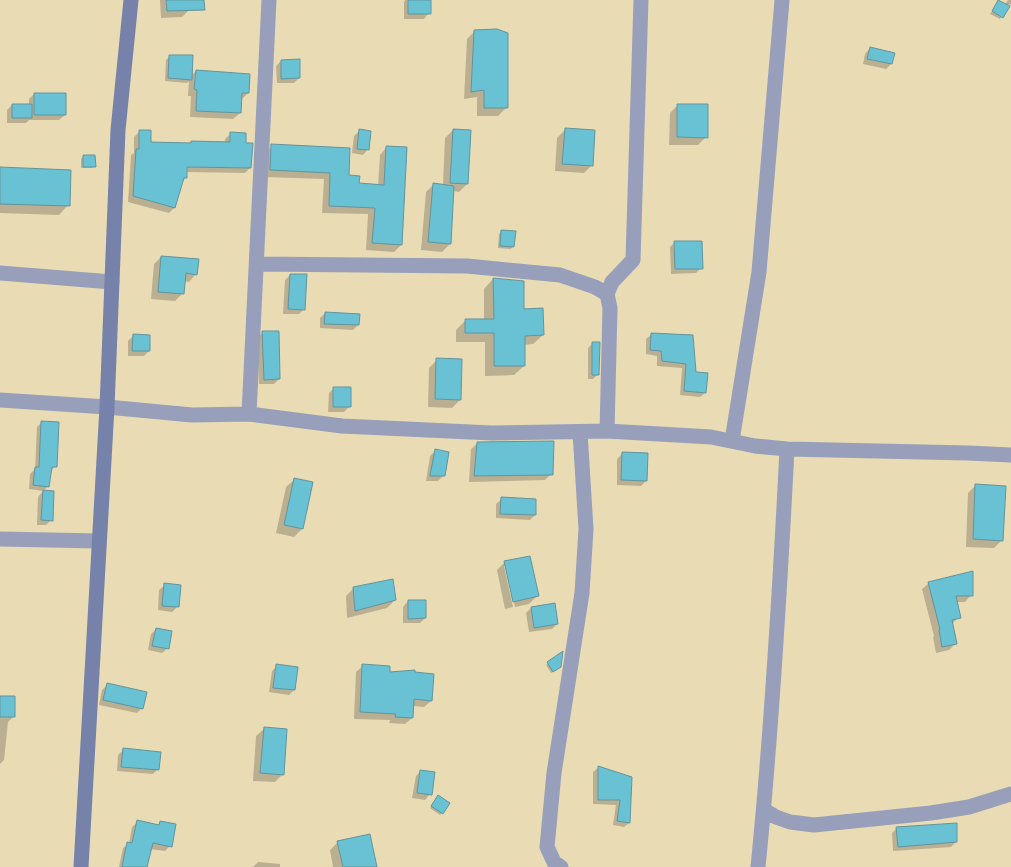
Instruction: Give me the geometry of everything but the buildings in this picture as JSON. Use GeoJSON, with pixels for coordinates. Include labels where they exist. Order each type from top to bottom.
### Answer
{"type":"FeatureCollection","features":[{"type":"Feature","properties":{"kind":"main road"},"geometry":{"type":"LineString","coordinates":[[81,867],[106,407],[118,130],[131,0]]}},
{"type":"Feature","properties":{"kind":"street"},"geometry":{"type":"LineString","coordinates":[[249,414],[269,0]]}},
{"type":"Feature","properties":{"kind":"street"},"geometry":{"type":"LineString","coordinates":[[606,294],[612,282],[633,260],[641,0]]}},
{"type":"Feature","properties":{"kind":"street"},"geometry":{"type":"LineString","coordinates":[[732,441],[759,272],[782,0]]}},
{"type":"Feature","properties":{"kind":"street"},"geometry":{"type":"LineString","coordinates":[[257,264],[467,266],[560,275],[595,287],[606,294],[610,308],[607,431]]}},
{"type":"Feature","properties":{"kind":"street"},"geometry":{"type":"LineString","coordinates":[[0,274],[112,282]]}},
{"type":"Feature","properties":{"kind":"street"},"geometry":{"type":"LineString","coordinates":[[0,400],[106,407],[192,416],[249,414],[352,426],[492,433],[607,431],[711,437],[755,446],[787,449],[1011,455]]}},
{"type":"Feature","properties":{"kind":"street"},"geometry":{"type":"LineString","coordinates":[[561,867],[554,862],[547,847],[554,773],[582,593],[586,529],[580,432]]}},
{"type":"Feature","properties":{"kind":"street"},"geometry":{"type":"LineString","coordinates":[[758,867],[778,630],[787,449]]}},
{"type":"Feature","properties":{"kind":"street"},"geometry":{"type":"LineString","coordinates":[[0,538],[99,541]]}},
{"type":"Feature","properties":{"kind":"street"},"geometry":{"type":"LineString","coordinates":[[764,810],[790,822],[814,825],[931,814],[969,807],[1011,794]]}}]}
